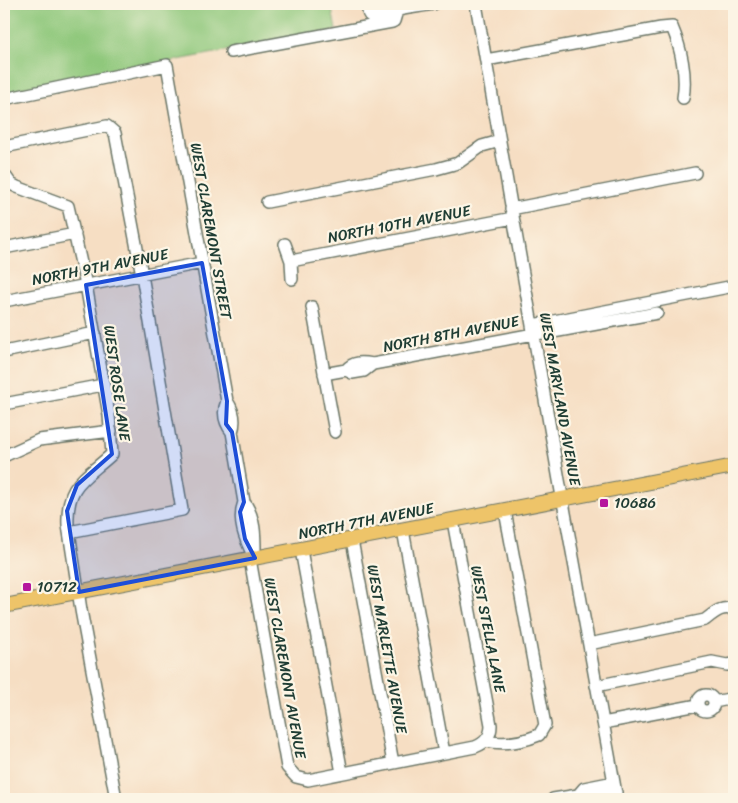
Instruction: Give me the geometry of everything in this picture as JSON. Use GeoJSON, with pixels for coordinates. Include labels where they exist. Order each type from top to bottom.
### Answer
{"type":"FeatureCollection","features":[{"type":"Feature","properties":{"kind":"main road","name":"NORTH 7TH AVENUE"},"geometry":{"type":"LineString","coordinates":[[4,606],[734,466]]}},
{"type":"Feature","properties":{"kind":"street"},"geometry":{"type":"LineString","coordinates":[[370,4],[368,12],[374,18],[393,12],[434,4]]}},
{"type":"Feature","properties":{"kind":"street"},"geometry":{"type":"LineString","coordinates":[[374,4],[382,10],[393,12]]}},
{"type":"Feature","properties":{"kind":"street","name":"WEST MARYLAND AVENUE"},"geometry":{"type":"LineString","coordinates":[[476,4],[562,500],[616,791]]}},
{"type":"Feature","properties":{"kind":"street"},"geometry":{"type":"LineString","coordinates":[[231,52],[392,22],[394,21],[393,12]]}},
{"type":"Feature","properties":{"kind":"street"},"geometry":{"type":"LineString","coordinates":[[486,60],[672,27],[677,40],[686,84],[683,98]]}},
{"type":"Feature","properties":{"kind":"street","name":"WEST CLAREMONT STREET"},"geometry":{"type":"LineString","coordinates":[[4,99],[167,65],[227,401],[233,409],[235,423],[232,432],[244,502],[240,512],[247,518],[245,539],[253,559]]}},
{"type":"Feature","properties":{"kind":"street"},"geometry":{"type":"LineString","coordinates":[[4,147],[107,126],[115,133],[142,275],[182,510],[69,532]]}},
{"type":"Feature","properties":{"kind":"street"},"geometry":{"type":"LineString","coordinates":[[267,202],[436,169],[458,163],[482,146],[500,141]]}},
{"type":"Feature","properties":{"kind":"street","name":"NORTH 10TH AVENUE"},"geometry":{"type":"LineString","coordinates":[[291,261],[695,173]]}},
{"type":"Feature","properties":{"kind":"street","name":"WEST ROSE LANE"},"geometry":{"type":"LineString","coordinates":[[4,174],[8,188],[68,206],[95,332],[111,431],[112,454],[77,485],[70,496],[67,511],[78,592],[116,799]]}},
{"type":"Feature","properties":{"kind":"street"},"geometry":{"type":"LineString","coordinates":[[4,248],[75,234]]}},
{"type":"Feature","properties":{"kind":"street"},"geometry":{"type":"LineString","coordinates":[[285,244],[291,261],[292,279]]}},
{"type":"Feature","properties":{"kind":"street","name":"NORTH 9TH AVENUE"},"geometry":{"type":"LineString","coordinates":[[4,301],[202,263]]}},
{"type":"Feature","properties":{"kind":"street"},"geometry":{"type":"LineString","coordinates":[[533,329],[734,286]]}},
{"type":"Feature","properties":{"kind":"street"},"geometry":{"type":"LineString","coordinates":[[312,307],[335,432]]}},
{"type":"Feature","properties":{"kind":"street"},"geometry":{"type":"LineString","coordinates":[[533,329],[543,334],[657,313]]}},
{"type":"Feature","properties":{"kind":"street","name":"NORTH 8TH AVENUE"},"geometry":{"type":"LineString","coordinates":[[324,374],[346,370],[352,373],[364,371],[373,364],[533,329]]}},
{"type":"Feature","properties":{"kind":"street"},"geometry":{"type":"LineString","coordinates":[[4,352],[95,332]]}},
{"type":"Feature","properties":{"kind":"street"},"geometry":{"type":"LineString","coordinates":[[4,404],[103,385]]}},
{"type":"Feature","properties":{"kind":"street"},"geometry":{"type":"LineString","coordinates":[[4,456],[39,440],[111,431]]}},
{"type":"Feature","properties":{"kind":"street"},"geometry":{"type":"LineString","coordinates":[[301,550],[342,773],[477,747],[486,741],[501,744],[530,739],[539,735],[545,725],[505,511]]}},
{"type":"Feature","properties":{"kind":"street","name":"WEST STELLA LANE"},"geometry":{"type":"LineString","coordinates":[[453,521],[491,724],[491,732],[486,741]]}},
{"type":"Feature","properties":{"kind":"street"},"geometry":{"type":"LineString","coordinates":[[403,530],[444,753]]}},
{"type":"Feature","properties":{"kind":"street","name":"WEST MARLETTE AVENUE"},"geometry":{"type":"LineString","coordinates":[[352,540],[393,763]]}},
{"type":"Feature","properties":{"kind":"street","name":"WEST CLAREMONT AVENUE"},"geometry":{"type":"LineString","coordinates":[[253,559],[287,764],[291,772],[298,778],[308,780],[342,773]]}},
{"type":"Feature","properties":{"kind":"street"},"geometry":{"type":"LineString","coordinates":[[589,644],[705,620],[716,610],[728,608],[734,610]]}},
{"type":"Feature","properties":{"kind":"street"},"geometry":{"type":"LineString","coordinates":[[596,686],[712,662],[727,665],[734,664]]}},
{"type":"Feature","properties":{"kind":"street"},"geometry":{"type":"LineString","coordinates":[[603,723],[698,705],[699,699],[703,696],[709,696],[714,702],[734,698]]}},
{"type":"Feature","properties":{"kind":"street"},"geometry":{"type":"LineString","coordinates":[[552,799],[578,795],[586,798],[616,791]]}},
{"type":"Feature","properties":{"kind":"highlighted area"},"geometry":{"type":"Polygon","coordinates":[[[202,263],[227,401],[226,424],[232,432],[244,502],[240,512],[245,539],[255,558],[79,592],[67,511],[77,485],[112,454],[86,285],[202,263]]]}},
{"type":"Feature","properties":{"kind":"green space"},"geometry":{"type":"Polygon","coordinates":[[[4,4],[331,4],[336,30],[4,93],[4,4]]]}},
{"type":"Feature","properties":{"kind":"place","name":"10686"},"geometry":{"type":"Point","coordinates":[604,503]}},
{"type":"Feature","properties":{"kind":"place","name":"10712"},"geometry":{"type":"Point","coordinates":[27,587]}}]}
